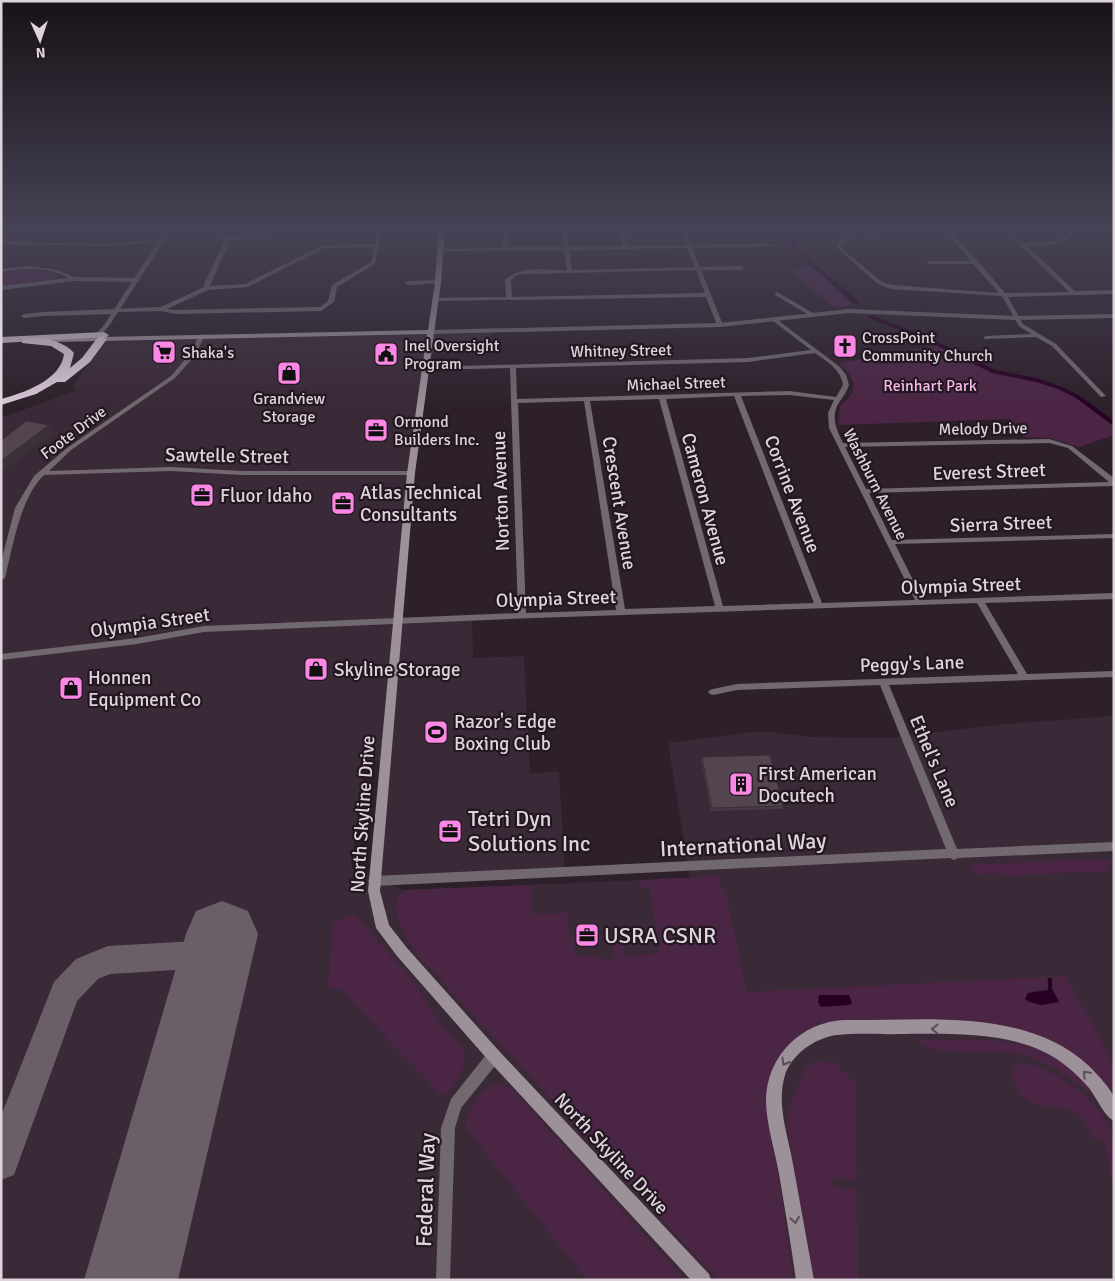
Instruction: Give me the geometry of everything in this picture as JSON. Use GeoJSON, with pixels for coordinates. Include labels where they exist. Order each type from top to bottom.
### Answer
{"type":"FeatureCollection","features":[{"type":"Feature","properties":{"kind":"highway"},"geometry":{"type":"LineString","coordinates":[[1,342],[101,335]]}},
{"type":"Feature","properties":{"kind":"highway"},"geometry":{"type":"LineString","coordinates":[[1,402],[34,391],[53,381],[76,364],[101,335]]}},
{"type":"Feature","properties":{"kind":"highway"},"geometry":{"type":"LineString","coordinates":[[1,408],[28,398],[66,377],[86,360],[101,335]]}},
{"type":"Feature","properties":{"kind":"highway"},"geometry":{"type":"LineString","coordinates":[[1,342],[26,341],[54,344],[63,347],[69,353],[68,363],[64,369],[34,391]]}},
{"type":"Feature","properties":{"kind":"main road","name":"North Skyline Drive"},"geometry":{"type":"LineString","coordinates":[[437,289],[411,474],[374,881],[377,908],[383,928],[402,952],[494,1056],[702,1280]]}},
{"type":"Feature","properties":{"kind":"main road"},"geometry":{"type":"LineString","coordinates":[[26,341],[101,335],[202,336],[430,332]]}},
{"type":"Feature","properties":{"kind":"main road"},"geometry":{"type":"LineString","coordinates":[[804,1280],[784,1154],[775,1115],[774,1093],[782,1065],[793,1049],[812,1036],[830,1029],[879,1028],[968,1029],[1030,1038],[1061,1053],[1088,1075],[1107,1099],[1114,1113]]}},
{"type":"Feature","properties":{"kind":"street"},"geometry":{"type":"LineString","coordinates":[[101,335],[130,289]]}},
{"type":"Feature","properties":{"kind":"street"},"geometry":{"type":"LineString","coordinates":[[161,309],[205,289]]}},
{"type":"Feature","properties":{"kind":"street"},"geometry":{"type":"LineString","coordinates":[[24,316],[161,309],[185,312],[321,309],[331,302],[333,289]]}},
{"type":"Feature","properties":{"kind":"street"},"geometry":{"type":"LineString","coordinates":[[508,289],[509,298]]}},
{"type":"Feature","properties":{"kind":"street"},"geometry":{"type":"LineString","coordinates":[[705,289],[720,326]]}},
{"type":"Feature","properties":{"kind":"street"},"geometry":{"type":"LineString","coordinates":[[912,289],[1004,295],[1114,292]]}},
{"type":"Feature","properties":{"kind":"street"},"geometry":{"type":"LineString","coordinates":[[999,289],[1021,325],[1054,345],[1103,396]]}},
{"type":"Feature","properties":{"kind":"street"},"geometry":{"type":"LineString","coordinates":[[1068,289],[1074,294]]}},
{"type":"Feature","properties":{"kind":"street"},"geometry":{"type":"LineString","coordinates":[[435,300],[707,294]]}},
{"type":"Feature","properties":{"kind":"street"},"geometry":{"type":"LineString","coordinates":[[777,294],[811,314]]}},
{"type":"Feature","properties":{"kind":"street"},"geometry":{"type":"LineString","coordinates":[[430,332],[720,326],[811,314],[879,311],[1016,318],[1114,316]]}},
{"type":"Feature","properties":{"kind":"street","name":"Washburn Avenue"},"geometry":{"type":"LineString","coordinates":[[774,320],[838,368],[845,378],[845,390],[832,408],[832,428],[920,602]]}},
{"type":"Feature","properties":{"kind":"street"},"geometry":{"type":"LineString","coordinates":[[986,338],[1037,335]]}},
{"type":"Feature","properties":{"kind":"street","name":"Foote Drive"},"geometry":{"type":"LineString","coordinates":[[1,578],[19,508],[29,489],[42,473],[69,449],[173,377],[191,357],[202,336]]}},
{"type":"Feature","properties":{"kind":"street","name":"Whitney Street"},"geometry":{"type":"LineString","coordinates":[[425,368],[748,360],[816,351]]}},
{"type":"Feature","properties":{"kind":"street","name":"Norton Avenue"},"geometry":{"type":"LineString","coordinates":[[513,366],[522,615]]}},
{"type":"Feature","properties":{"kind":"street","name":"Michael Street"},"geometry":{"type":"LineString","coordinates":[[514,401],[799,393],[839,399]]}},
{"type":"Feature","properties":{"kind":"street","name":"Corrine Avenue"},"geometry":{"type":"LineString","coordinates":[[737,394],[819,606]]}},
{"type":"Feature","properties":{"kind":"street","name":"Cameron Avenue"},"geometry":{"type":"LineString","coordinates":[[662,397],[720,609]]}},
{"type":"Feature","properties":{"kind":"street","name":"Crescent Avenue"},"geometry":{"type":"LineString","coordinates":[[587,399],[621,612]]}},
{"type":"Feature","properties":{"kind":"street","name":"Melody Drive"},"geometry":{"type":"LineString","coordinates":[[841,445],[1049,441],[1075,450],[1114,483]]}},
{"type":"Feature","properties":{"kind":"street","name":"Sawtelle Street"},"geometry":{"type":"LineString","coordinates":[[42,473],[180,469],[242,473],[411,474]]}},
{"type":"Feature","properties":{"kind":"street","name":"Everest Street"},"geometry":{"type":"LineString","coordinates":[[864,491],[1114,483]]}},
{"type":"Feature","properties":{"kind":"street","name":"Sierra Street"},"geometry":{"type":"LineString","coordinates":[[890,542],[1114,536]]}},
{"type":"Feature","properties":{"kind":"street","name":"Olympia Street"},"geometry":{"type":"LineString","coordinates":[[1,657],[137,641],[204,629],[522,615],[1114,596]]}},
{"type":"Feature","properties":{"kind":"street"},"geometry":{"type":"LineString","coordinates":[[979,600],[1024,676]]}},
{"type":"Feature","properties":{"kind":"street","name":"Peggy's Lane"},"geometry":{"type":"LineString","coordinates":[[713,692],[736,687],[1114,674]]}},
{"type":"Feature","properties":{"kind":"street","name":"Ethel's Lane"},"geometry":{"type":"LineString","coordinates":[[883,682],[954,854]]}},
{"type":"Feature","properties":{"kind":"street","name":"International Way"},"geometry":{"type":"LineString","coordinates":[[374,881],[1114,846]]}},
{"type":"Feature","properties":{"kind":"street","name":"Federal Way"},"geometry":{"type":"LineString","coordinates":[[443,1280],[448,1128],[456,1104],[494,1056]]}},
{"type":"Feature","properties":{"kind":"shaded area"},"geometry":{"type":"Polygon","coordinates":[[[491,330],[490,352],[427,354],[398,620],[472,617],[473,658],[524,656],[530,773],[559,772],[565,872],[385,882],[404,890],[690,878],[668,743],[760,731],[811,737],[888,738],[1006,724],[1114,716],[1114,1280],[1,1280],[1,418],[77,390],[73,386],[106,339],[491,330]],[[365,760],[351,867],[374,877],[385,761],[365,760]]]}},
{"type":"Feature","properties":{"kind":"shaded area"},"geometry":{"type":"Polygon","coordinates":[[[1048,978],[1052,978],[1052,989],[1059,1002],[1041,1005],[1025,999],[1028,993],[1048,990],[1048,978]]]}},
{"type":"Feature","properties":{"kind":"shaded area"},"geometry":{"type":"Polygon","coordinates":[[[819,995],[849,995],[852,1003],[849,1005],[821,1007],[818,1002],[819,995]]]}},
{"type":"Feature","properties":{"kind":"green space"},"geometry":{"type":"Polygon","coordinates":[[[811,289],[836,289],[853,305],[834,307],[811,289]]]}},
{"type":"Feature","properties":{"kind":"green space","name":"Reinhart Park"},"geometry":{"type":"Polygon","coordinates":[[[938,346],[995,374],[1045,383],[1070,393],[1114,427],[1114,435],[1079,447],[1049,438],[1024,437],[1010,419],[838,425],[840,406],[852,394],[854,383],[848,372],[839,363],[938,346]]]}},
{"type":"Feature","properties":{"kind":"green space"},"geometry":{"type":"Polygon","coordinates":[[[1100,859],[1110,862],[1106,871],[999,876],[998,873],[974,874],[969,865],[1100,859]]]}},
{"type":"Feature","properties":{"kind":"green space"},"geometry":{"type":"Polygon","coordinates":[[[718,876],[721,887],[725,889],[747,992],[1046,977],[1048,988],[1028,992],[1025,999],[1040,1006],[1060,1002],[1053,989],[1053,977],[1066,976],[1114,1065],[1114,1098],[1067,1054],[1042,1038],[1010,1028],[845,1024],[795,1043],[770,1116],[793,1280],[718,1280],[416,953],[400,925],[397,917],[396,902],[399,894],[407,890],[531,885],[532,914],[567,913],[569,937],[573,937],[575,957],[601,956],[606,962],[613,960],[612,945],[608,944],[608,936],[623,934],[625,956],[659,954],[650,888],[641,887],[639,880],[718,876]]]}},
{"type":"Feature","properties":{"kind":"green space"},"geometry":{"type":"Polygon","coordinates":[[[351,915],[356,917],[415,983],[439,1022],[464,1050],[465,1064],[458,1079],[449,1091],[441,1095],[340,989],[328,989],[333,923],[351,915]]]}},
{"type":"Feature","properties":{"kind":"green space"},"geometry":{"type":"Polygon","coordinates":[[[920,1040],[983,1040],[1003,1041],[1022,1045],[1041,1051],[1059,1060],[1087,1083],[1093,1094],[1057,1069],[1026,1055],[1006,1052],[942,1051],[919,1044],[920,1040]]]}},
{"type":"Feature","properties":{"kind":"green space"},"geometry":{"type":"Polygon","coordinates":[[[1021,1062],[1048,1071],[1063,1079],[1089,1100],[1100,1112],[1108,1124],[1113,1137],[1114,1191],[1105,1142],[1092,1137],[1086,1123],[1078,1115],[1069,1110],[1039,1105],[1029,1101],[1020,1094],[1011,1073],[1017,1063],[1021,1062]]]}},
{"type":"Feature","properties":{"kind":"green space"},"geometry":{"type":"Polygon","coordinates":[[[812,1063],[840,1063],[839,1070],[848,1074],[848,1080],[856,1077],[857,1182],[832,1177],[831,1179],[834,1186],[854,1190],[857,1193],[858,1280],[811,1280],[786,1117],[804,1071],[812,1063]]]}},
{"type":"Feature","properties":{"kind":"green space"},"geometry":{"type":"Polygon","coordinates":[[[500,1084],[513,1090],[685,1280],[587,1280],[465,1127],[473,1105],[480,1093],[500,1084]]]}},
{"type":"Feature","properties":{"kind":"building"},"geometry":{"type":"Polygon","coordinates":[[[26,421],[49,425],[1,461],[1,441],[26,421]]]}},
{"type":"Feature","properties":{"kind":"building","name":"First American Docutech"},"geometry":{"type":"Polygon","coordinates":[[[770,755],[783,806],[712,808],[702,757],[770,755]]]}},
{"type":"Feature","properties":{"kind":"waterway"},"geometry":{"type":"LineString","coordinates":[[841,289],[857,303]]}},
{"type":"Feature","properties":{"kind":"waterway"},"geometry":{"type":"LineString","coordinates":[[871,317],[921,336],[994,372],[1037,380],[1060,388],[1078,397],[1114,424]]}},
{"type":"Feature","properties":{"kind":"taxiway"},"geometry":{"type":"LineString","coordinates":[[1,1162],[65,992],[87,969],[108,960],[196,955],[209,964],[211,974]]}},
{"type":"Feature","properties":{"kind":"runway"},"geometry":{"type":"LineString","coordinates":[[131,1280],[222,934]]}},
{"type":"Feature","properties":{"kind":"place","name":"CrossPoint Community Church"},"geometry":{"type":"Point","coordinates":[845,346]}},
{"type":"Feature","properties":{"kind":"place","name":"Shaka's"},"geometry":{"type":"Point","coordinates":[164,352]}},
{"type":"Feature","properties":{"kind":"place","name":"Inel Oversight Program"},"geometry":{"type":"Point","coordinates":[386,354]}},
{"type":"Feature","properties":{"kind":"place","name":"Grandview Storage"},"geometry":{"type":"Point","coordinates":[289,373]}},
{"type":"Feature","properties":{"kind":"place","name":"Ormond Builders Inc."},"geometry":{"type":"Point","coordinates":[376,430]}},
{"type":"Feature","properties":{"kind":"place","name":"Fluor Idaho"},"geometry":{"type":"Point","coordinates":[202,495]}},
{"type":"Feature","properties":{"kind":"place","name":"Atlas Technical Consultants"},"geometry":{"type":"Point","coordinates":[343,503]}},
{"type":"Feature","properties":{"kind":"place","name":"Skyline Storage"},"geometry":{"type":"Point","coordinates":[316,669]}},
{"type":"Feature","properties":{"kind":"place","name":"Honnen Equipment Co"},"geometry":{"type":"Point","coordinates":[71,688]}},
{"type":"Feature","properties":{"kind":"place","name":"Razor's Edge Boxing Club"},"geometry":{"type":"Point","coordinates":[436,732]}},
{"type":"Feature","properties":{"kind":"place","name":"First American Docutech"},"geometry":{"type":"Point","coordinates":[741,784]}},
{"type":"Feature","properties":{"kind":"place","name":"Tetri Dyn Solutions Inc"},"geometry":{"type":"Point","coordinates":[450,831]}},
{"type":"Feature","properties":{"kind":"place","name":"USRA CSNR"},"geometry":{"type":"Point","coordinates":[587,935]}}]}
